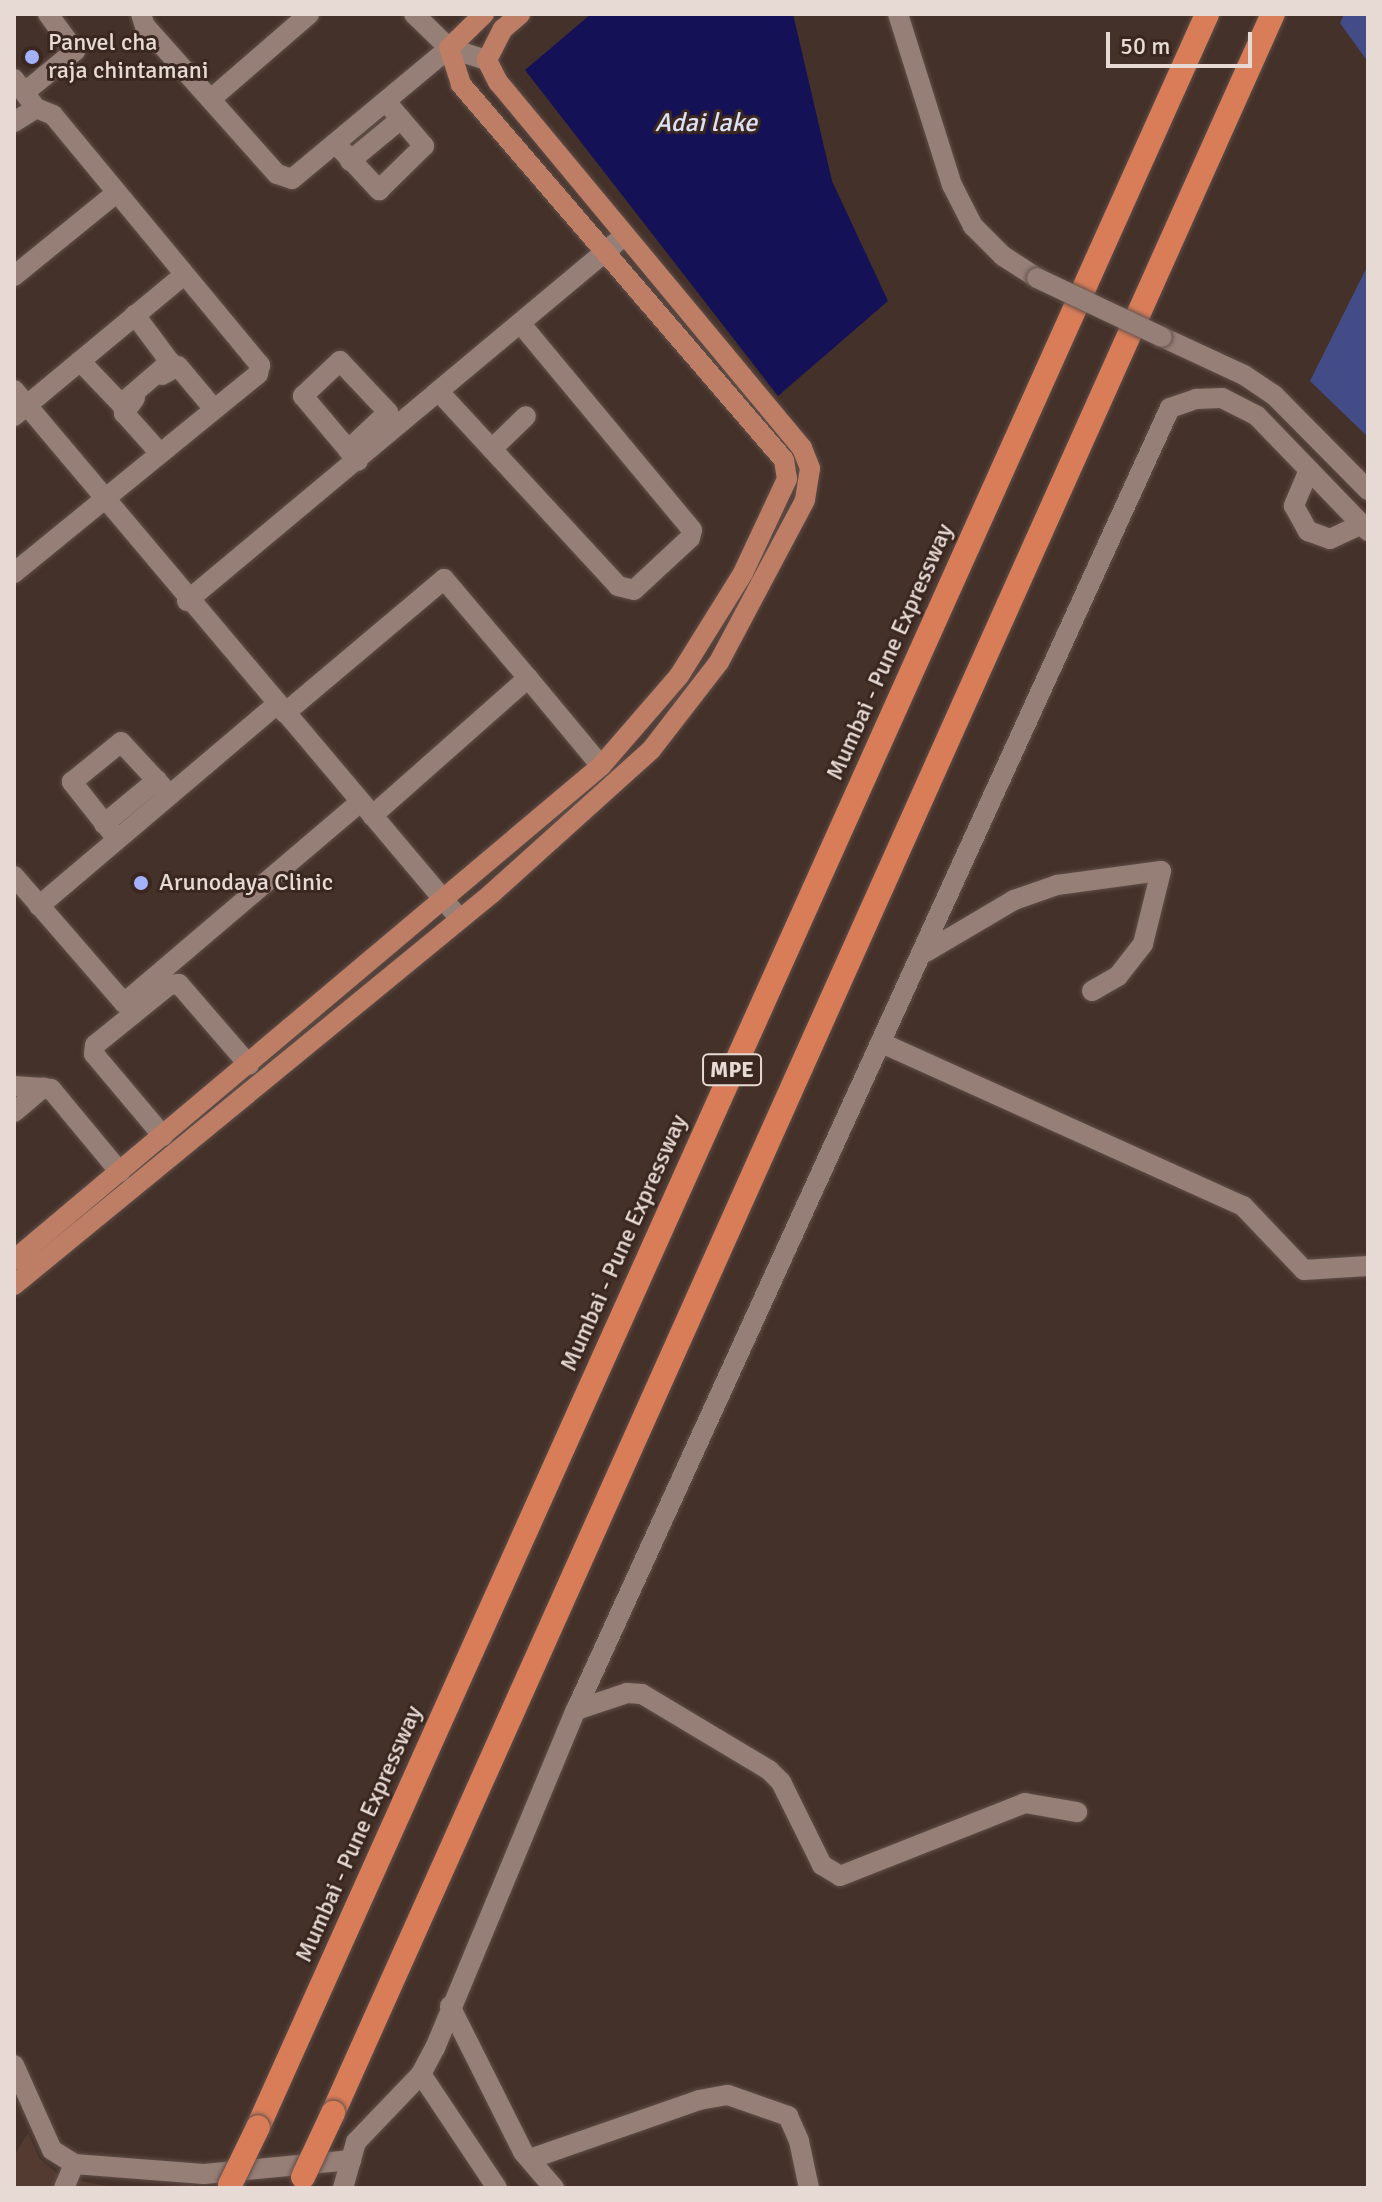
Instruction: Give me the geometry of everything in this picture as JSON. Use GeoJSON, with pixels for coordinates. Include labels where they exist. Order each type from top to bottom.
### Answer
{"type":"FeatureCollection","features":[{"type":"Feature","properties":{"kind":"highway","name":"Mumbai - Pune Expressway"},"geometry":{"type":"LineString","coordinates":[[230,2187],[1207,14]]}},
{"type":"Feature","properties":{"kind":"highway","name":"MPE"},"geometry":{"type":"LineString","coordinates":[[300,2182],[1273,14]]}},
{"type":"Feature","properties":{"kind":"main road"},"geometry":{"type":"LineString","coordinates":[[14,1260],[601,766],[679,676],[743,573],[787,479],[784,460],[461,84],[449,48],[484,14]]}},
{"type":"Feature","properties":{"kind":"main road"},"geometry":{"type":"LineString","coordinates":[[14,1285],[460,919],[602,798],[697,696],[805,500],[810,468],[802,448],[498,82],[487,60],[503,29],[520,14]]}},
{"type":"Feature","properties":{"kind":"street"},"geometry":{"type":"LineString","coordinates":[[14,122],[25,93],[75,51],[48,14]]}},
{"type":"Feature","properties":{"kind":"street"},"geometry":{"type":"LineString","coordinates":[[141,14],[145,26],[283,178],[300,177],[449,48]]}},
{"type":"Feature","properties":{"kind":"street"},"geometry":{"type":"LineString","coordinates":[[211,99],[309,14]]}},
{"type":"Feature","properties":{"kind":"street"},"geometry":{"type":"LineString","coordinates":[[414,14],[449,48],[487,60]]}},
{"type":"Feature","properties":{"kind":"street"},"geometry":{"type":"LineString","coordinates":[[898,14],[952,185],[973,226],[1003,256],[1037,278],[1244,375],[1274,395],[1368,490]]}},
{"type":"Feature","properties":{"kind":"street"},"geometry":{"type":"LineString","coordinates":[[14,573],[101,498],[258,374],[260,365],[115,194],[53,115],[25,93]]}},
{"type":"Feature","properties":{"kind":"street"},"geometry":{"type":"LineString","coordinates":[[337,145],[379,190],[424,151],[387,103]]}},
{"type":"Feature","properties":{"kind":"street"},"geometry":{"type":"LineString","coordinates":[[350,161],[401,119]]}},
{"type":"Feature","properties":{"kind":"street"},"geometry":{"type":"LineString","coordinates":[[365,122],[378,139]]}},
{"type":"Feature","properties":{"kind":"street"},"geometry":{"type":"LineString","coordinates":[[14,276],[115,194]]}},
{"type":"Feature","properties":{"kind":"street"},"geometry":{"type":"LineString","coordinates":[[187,601],[353,455],[441,394],[624,236]]}},
{"type":"Feature","properties":{"kind":"street"},"geometry":{"type":"LineString","coordinates":[[184,275],[80,361],[18,404],[460,919]]}},
{"type":"Feature","properties":{"kind":"street"},"geometry":{"type":"LineString","coordinates":[[80,361],[121,404],[170,362],[135,315]]}},
{"type":"Feature","properties":{"kind":"street"},"geometry":{"type":"LineString","coordinates":[[441,394],[626,590],[634,590],[690,538],[688,521],[520,323]]}},
{"type":"Feature","properties":{"kind":"street"},"geometry":{"type":"LineString","coordinates":[[468,384],[483,370],[477,362]]}},
{"type":"Feature","properties":{"kind":"street"},"geometry":{"type":"LineString","coordinates":[[159,452],[124,408],[174,365],[214,409]]}},
{"type":"Feature","properties":{"kind":"street"},"geometry":{"type":"LineString","coordinates":[[343,2188],[356,2142],[421,2074],[576,1710],[926,952],[1170,408],[1196,399],[1222,398],[1257,416],[1365,527],[1330,539],[1308,531],[1294,506],[1309,470]]}},
{"type":"Feature","properties":{"kind":"street"},"geometry":{"type":"LineString","coordinates":[[492,449],[526,416]]}},
{"type":"Feature","properties":{"kind":"street"},"geometry":{"type":"LineString","coordinates":[[39,906],[111,832],[163,788],[281,708],[444,579],[601,766]]}},
{"type":"Feature","properties":{"kind":"street"},"geometry":{"type":"LineString","coordinates":[[14,876],[124,1003],[528,678]]}},
{"type":"Feature","properties":{"kind":"street"},"geometry":{"type":"LineString","coordinates":[[111,832],[72,782],[121,742],[163,788]]}},
{"type":"Feature","properties":{"kind":"street"},"geometry":{"type":"LineString","coordinates":[[926,952],[1014,900],[1057,885],[1161,871],[1143,944],[1118,976],[1092,991]]}},
{"type":"Feature","properties":{"kind":"street"},"geometry":{"type":"LineString","coordinates":[[163,1136],[94,1054],[95,1045],[169,985],[179,984],[249,1065]]}},
{"type":"Feature","properties":{"kind":"street"},"geometry":{"type":"LineString","coordinates":[[884,1044],[1243,1206],[1304,1270],[1368,1266]]}},
{"type":"Feature","properties":{"kind":"street"},"geometry":{"type":"LineString","coordinates":[[14,1086],[51,1089],[120,1172]]}},
{"type":"Feature","properties":{"kind":"street"},"geometry":{"type":"LineString","coordinates":[[14,1112],[43,1088]]}},
{"type":"Feature","properties":{"kind":"street"},"geometry":{"type":"LineString","coordinates":[[576,1710],[627,1693],[642,1694],[769,1770],[781,1782],[822,1865],[840,1876],[1025,1803],[1077,1812]]}},
{"type":"Feature","properties":{"kind":"street"},"geometry":{"type":"LineString","coordinates":[[450,2006],[530,2159],[554,2188]]}},
{"type":"Feature","properties":{"kind":"street"},"geometry":{"type":"LineString","coordinates":[[14,2065],[52,2150],[74,2164],[204,2174],[351,2160]]}},
{"type":"Feature","properties":{"kind":"street"},"geometry":{"type":"LineString","coordinates":[[421,2074],[497,2188]]}},
{"type":"Feature","properties":{"kind":"street"},"geometry":{"type":"LineString","coordinates":[[530,2159],[699,2100],[728,2095],[788,2116],[799,2141],[809,2188]]}},
{"type":"Feature","properties":{"kind":"street"},"geometry":{"type":"LineString","coordinates":[[64,2188],[74,2164]]}},
{"type":"Feature","properties":{"kind":"shaded area"},"geometry":{"type":"Polygon","coordinates":[[[1344,14],[1368,14],[1368,62],[1340,23],[1344,14]]]}},
{"type":"Feature","properties":{"kind":"shaded area"},"geometry":{"type":"Polygon","coordinates":[[[1368,265],[1368,437],[1310,381],[1368,265]]]}},
{"type":"Feature","properties":{"kind":"shaded area"},"geometry":{"type":"Polygon","coordinates":[[[28,2133],[39,2158],[63,2178],[119,2188],[14,2188],[14,2156],[28,2133]]]}},
{"type":"Feature","properties":{"kind":"shaded area"},"geometry":{"type":"Polygon","coordinates":[[[194,2184],[192,2188],[119,2188],[194,2184]]]}},
{"type":"Feature","properties":{"kind":"water","name":"Adai lake"},"geometry":{"type":"Polygon","coordinates":[[[591,14],[793,14],[832,181],[888,301],[778,396],[525,70],[591,14]]]}},
{"type":"Feature","properties":{"kind":"place","name":"Panvel cha raja chintamani"},"geometry":{"type":"Point","coordinates":[32,57]}},
{"type":"Feature","properties":{"kind":"place","name":"Arunodaya Clinic"},"geometry":{"type":"Point","coordinates":[141,883]}}]}
